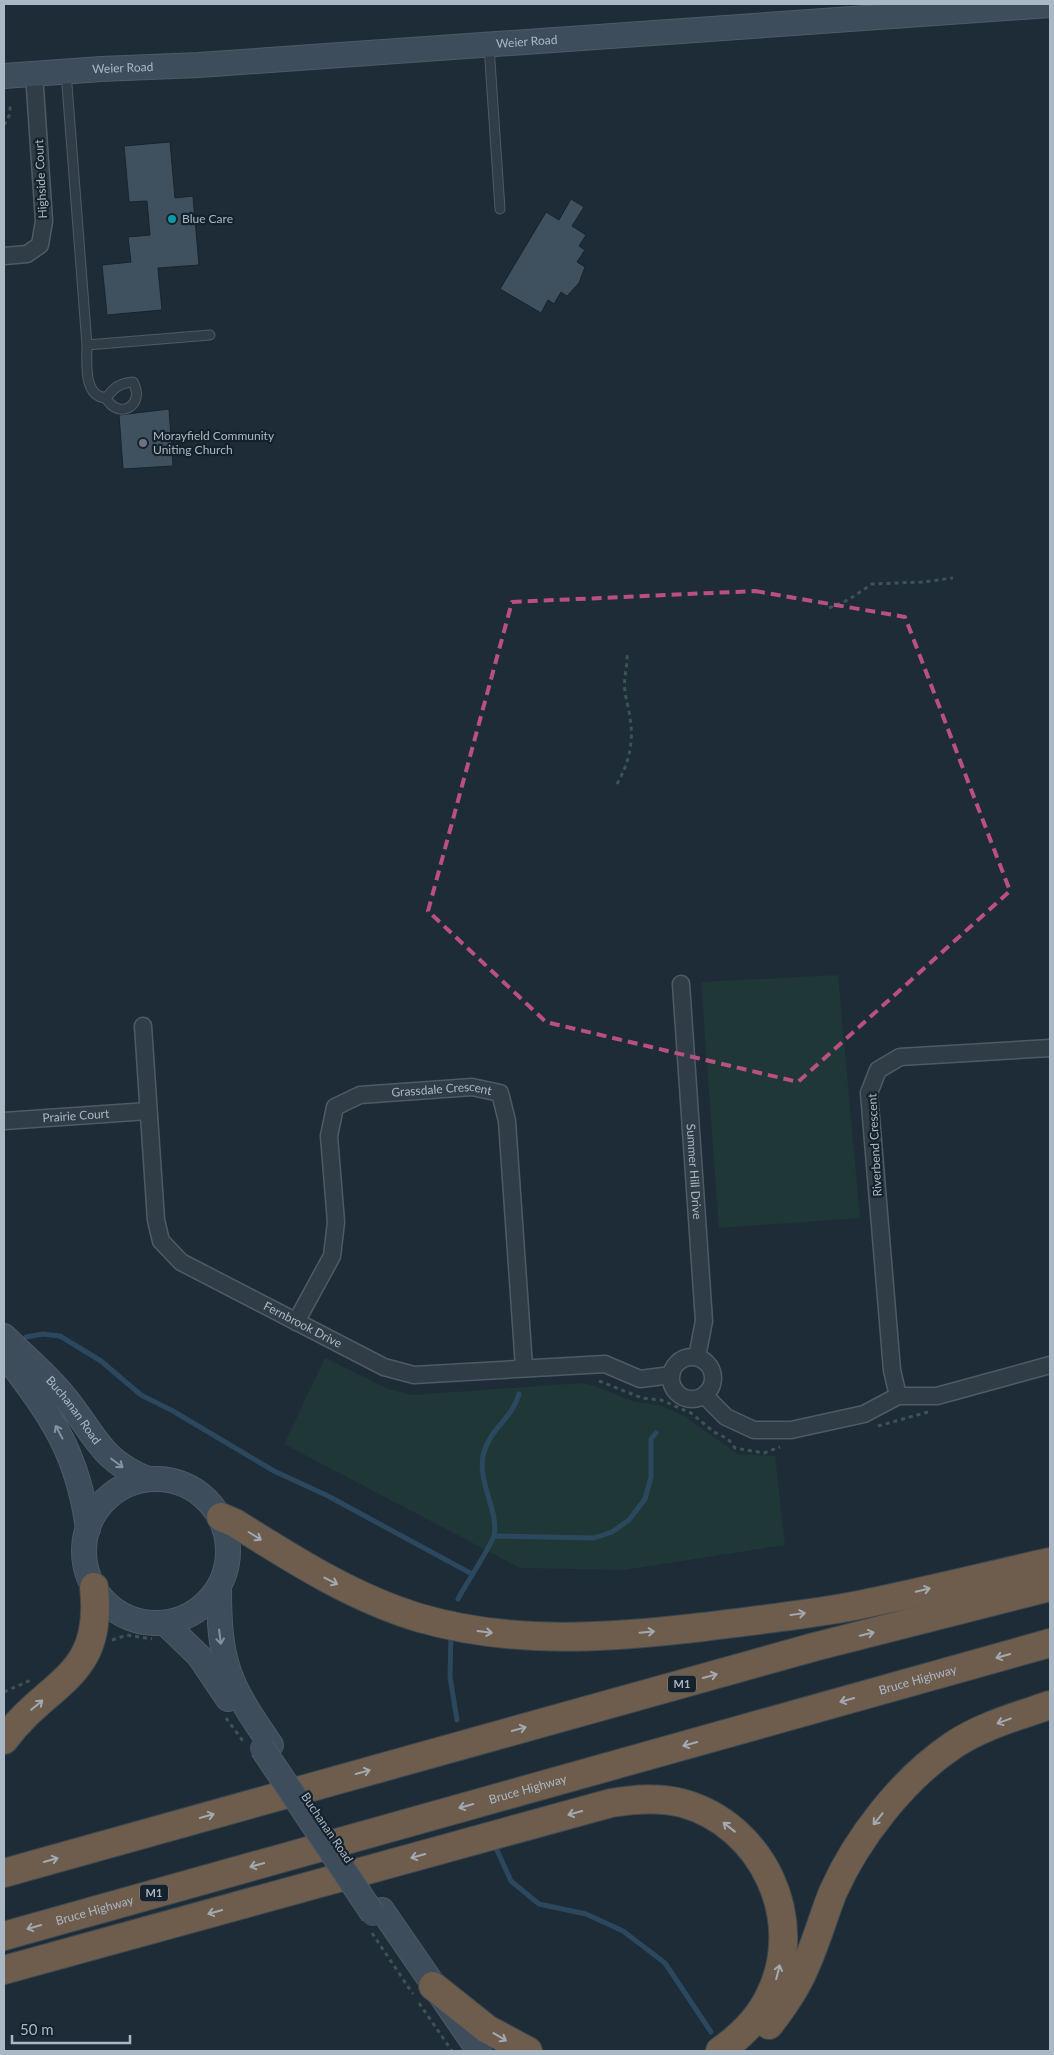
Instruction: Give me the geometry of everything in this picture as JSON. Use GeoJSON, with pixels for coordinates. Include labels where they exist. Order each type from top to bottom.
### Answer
{"type":"FeatureCollection","features":[{"type":"Feature","properties":{"kind":"highway"},"geometry":{"type":"LineString","coordinates":[[221,1517],[235,1523],[326,1578],[386,1606],[447,1625],[478,1631],[532,1637],[634,1634],[822,1611],[1050,1562]]}},
{"type":"Feature","properties":{"kind":"highway"},"geometry":{"type":"LineString","coordinates":[[4,1740],[24,1716],[67,1679],[88,1649],[96,1619],[94,1587]]}},
{"type":"Feature","properties":{"kind":"highway","name":"M1"},"geometry":{"type":"LineString","coordinates":[[4,1873],[794,1653],[1050,1587]]}},
{"type":"Feature","properties":{"kind":"highway","name":"Bruce Highway"},"geometry":{"type":"LineString","coordinates":[[4,1936],[1050,1643]]}},
{"type":"Feature","properties":{"kind":"highway"},"geometry":{"type":"LineString","coordinates":[[743,2051],[761,2035],[788,2000],[806,1967],[834,1890],[871,1828],[896,1797],[922,1770],[953,1745],[988,1727],[1050,1705]]}},
{"type":"Feature","properties":{"kind":"highway"},"geometry":{"type":"LineString","coordinates":[[4,1970],[610,1803],[649,1799],[670,1801],[702,1810],[740,1835],[757,1854],[769,1874],[781,1909],[783,1950],[778,1976],[770,1995],[746,2030],[720,2051]]}},
{"type":"Feature","properties":{"kind":"highway"},"geometry":{"type":"LineString","coordinates":[[433,1986],[487,2029],[528,2051]]}},
{"type":"Feature","properties":{"kind":"main road","name":"Weier Road"},"geometry":{"type":"LineString","coordinates":[[4,76],[66,71],[199,65],[488,43],[1050,5]]}},
{"type":"Feature","properties":{"kind":"main road","name":"Buchanan Road"},"geometry":{"type":"LineString","coordinates":[[4,1336],[63,1395],[104,1451],[122,1466],[148,1479]]}},
{"type":"Feature","properties":{"kind":"main road","name":"Buchanan Road"},"geometry":{"type":"LineString","coordinates":[[4,1352],[31,1387],[62,1437],[77,1474],[88,1528]]}},
{"type":"Feature","properties":{"kind":"main road"},"geometry":{"type":"LineString","coordinates":[[148,1479],[172,1480],[188,1486],[208,1500],[221,1517],[228,1537],[228,1559],[218,1588],[200,1609],[162,1632],[144,1622],[124,1616],[107,1604],[94,1587],[84,1558],[88,1528],[97,1510],[111,1495],[128,1484],[148,1479]]}},
{"type":"Feature","properties":{"kind":"main road","name":"Buchanan Road"},"geometry":{"type":"LineString","coordinates":[[218,1588],[218,1629],[225,1665],[259,1746]]}},
{"type":"Feature","properties":{"kind":"main road","name":"Buchanan Road"},"geometry":{"type":"LineString","coordinates":[[162,1632],[199,1656],[374,1917],[467,2051]]}},
{"type":"Feature","properties":{"kind":"main road","name":"Buchanan Road"},"geometry":{"type":"LineString","coordinates":[[374,1917],[433,1986],[479,2051]]}},
{"type":"Feature","properties":{"kind":"street","name":"Highside Court"},"geometry":{"type":"LineString","coordinates":[[4,256],[27,254],[40,245],[44,220],[34,73]]}},
{"type":"Feature","properties":{"kind":"street","name":"Summer Hill Drive"},"geometry":{"type":"LineString","coordinates":[[681,984],[704,1321],[697,1357]]}},
{"type":"Feature","properties":{"kind":"street","name":"Fernbrook Drive"},"geometry":{"type":"LineString","coordinates":[[142,1026],[156,1220],[162,1241],[181,1262],[384,1367],[414,1375],[524,1367],[605,1364],[640,1379],[671,1375]]}},
{"type":"Feature","properties":{"kind":"street","name":"Riverbend Crescent"},"geometry":{"type":"LineString","coordinates":[[898,1396],[892,1370],[869,1093],[878,1070],[900,1057],[1050,1048]]}},
{"type":"Feature","properties":{"kind":"street","name":"Grassdale Crescent"},"geometry":{"type":"LineString","coordinates":[[296,1322],[332,1256],[336,1222],[328,1136],[335,1107],[360,1094],[472,1087],[500,1093],[508,1121],[524,1367]]}},
{"type":"Feature","properties":{"kind":"street","name":"Prairie Court"},"geometry":{"type":"LineString","coordinates":[[4,1121],[148,1111]]}},
{"type":"Feature","properties":{"kind":"street"},"geometry":{"type":"LineString","coordinates":[[687,1357],[697,1357],[710,1367],[713,1374],[710,1388],[704,1395],[690,1399],[684,1397],[674,1388],[671,1375],[673,1368],[680,1360],[687,1357]]}},
{"type":"Feature","properties":{"kind":"street"},"geometry":{"type":"LineString","coordinates":[[704,1395],[726,1417],[754,1430],[791,1430],[864,1414],[898,1396],[937,1396],[1050,1365]]}},
{"type":"Feature","properties":{"kind":"lane"},"geometry":{"type":"LineString","coordinates":[[488,43],[500,209]]}},
{"type":"Feature","properties":{"kind":"lane"},"geometry":{"type":"LineString","coordinates":[[66,71],[88,377],[92,394],[97,398],[106,398]]}},
{"type":"Feature","properties":{"kind":"lane"},"geometry":{"type":"LineString","coordinates":[[87,345],[210,335]]}},
{"type":"Feature","properties":{"kind":"path"},"geometry":{"type":"LineString","coordinates":[[4,125],[10,114],[10,104]]}},
{"type":"Feature","properties":{"kind":"path"},"geometry":{"type":"LineString","coordinates":[[829,608],[848,600],[872,584],[922,582],[953,578]]}},
{"type":"Feature","properties":{"kind":"path"},"geometry":{"type":"LineString","coordinates":[[617,784],[628,766],[632,740],[630,716],[624,689],[628,665],[627,653]]}},
{"type":"Feature","properties":{"kind":"path"},"geometry":{"type":"LineString","coordinates":[[595,1380],[642,1398],[661,1400],[691,1413],[714,1432],[728,1439],[735,1448],[764,1453],[785,1446]]}},
{"type":"Feature","properties":{"kind":"path"},"geometry":{"type":"LineString","coordinates":[[873,1427],[929,1412]]}},
{"type":"Feature","properties":{"kind":"path"},"geometry":{"type":"LineString","coordinates":[[88,1649],[100,1654],[111,1641],[127,1635],[162,1632]]}},
{"type":"Feature","properties":{"kind":"path"},"geometry":{"type":"LineString","coordinates":[[4,1692],[36,1677]]}},
{"type":"Feature","properties":{"kind":"path"},"geometry":{"type":"LineString","coordinates":[[224,1713],[259,1746]]}},
{"type":"Feature","properties":{"kind":"path"},"geometry":{"type":"LineString","coordinates":[[374,1917],[452,2051]]}},
{"type":"Feature","properties":{"kind":"highlighted area"},"geometry":{"type":"Polygon","coordinates":[[[755,591],[905,617],[1010,891],[798,1082],[546,1022],[428,911],[512,602],[755,591]]]}},
{"type":"Feature","properties":{"kind":"green space"},"geometry":{"type":"Polygon","coordinates":[[[838,975],[860,1218],[719,1228],[701,982],[838,975]]]}},
{"type":"Feature","properties":{"kind":"green space"},"geometry":{"type":"Polygon","coordinates":[[[325,1358],[388,1389],[413,1395],[581,1383],[595,1386],[635,1402],[659,1405],[682,1415],[738,1454],[775,1456],[785,1545],[624,1570],[520,1568],[284,1444],[325,1358]]]}},
{"type":"Feature","properties":{"kind":"building","name":"Blue Care"},"geometry":{"type":"Polygon","coordinates":[[[170,142],[175,198],[193,196],[199,265],[158,268],[162,310],[107,315],[102,265],[131,262],[128,237],[150,235],[147,201],[129,202],[124,146],[170,142]]]}},
{"type":"Feature","properties":{"kind":"building"},"geometry":{"type":"Polygon","coordinates":[[[571,199],[584,207],[572,226],[586,235],[579,246],[585,250],[577,262],[585,267],[579,283],[567,296],[561,292],[554,304],[548,300],[541,313],[500,289],[546,212],[559,220],[571,199]]]}},
{"type":"Feature","properties":{"kind":"building"},"geometry":{"type":"Polygon","coordinates":[[[169,409],[173,466],[123,469],[119,415],[169,409]]]}},
{"type":"Feature","properties":{"kind":"waterway"},"geometry":{"type":"LineString","coordinates":[[26,1337],[43,1334],[60,1336],[101,1361],[141,1395],[173,1411],[274,1471],[328,1496],[472,1574]]}},
{"type":"Feature","properties":{"kind":"waterway"},"geometry":{"type":"LineString","coordinates":[[458,1599],[494,1535],[494,1517],[483,1477],[483,1456],[490,1438],[511,1411],[519,1394]]}},
{"type":"Feature","properties":{"kind":"waterway"},"geometry":{"type":"LineString","coordinates":[[494,1536],[594,1538],[612,1532],[629,1520],[645,1499],[651,1477],[651,1439],[656,1433]]}},
{"type":"Feature","properties":{"kind":"waterway"},"geometry":{"type":"LineString","coordinates":[[451,1635],[450,1677],[457,1720]]}},
{"type":"Feature","properties":{"kind":"waterway"},"geometry":{"type":"LineString","coordinates":[[496,1848],[511,1881],[539,1904],[586,1914],[623,1931],[665,1963],[711,2032]]}},
{"type":"Feature","properties":{"kind":"place","name":"Blue Care"},"geometry":{"type":"Point","coordinates":[172,219]}},
{"type":"Feature","properties":{"kind":"place","name":"Morayfield Community Uniting Church"},"geometry":{"type":"Point","coordinates":[143,443]}}]}
